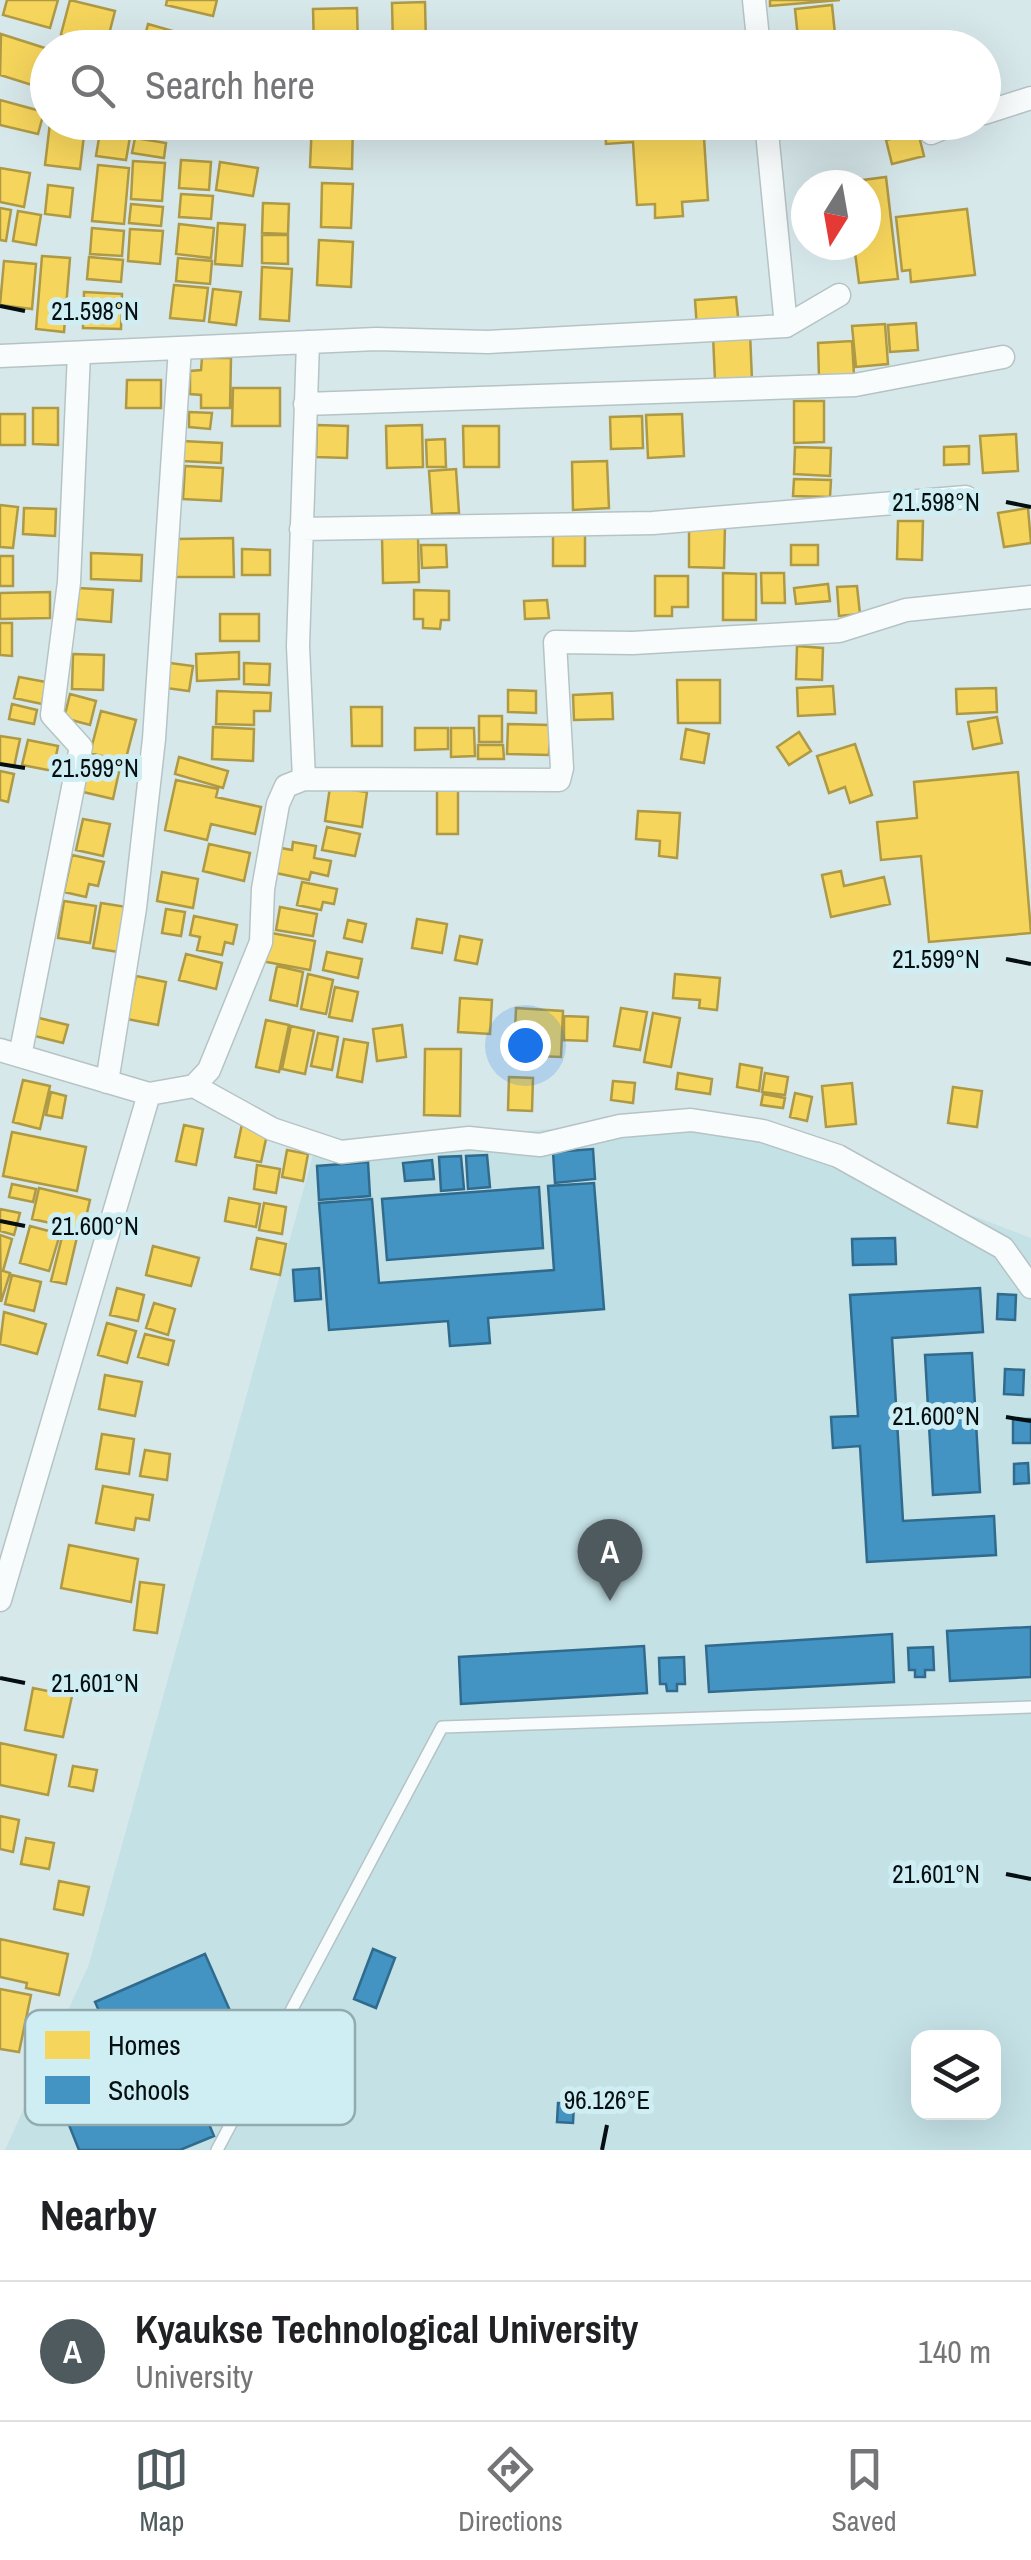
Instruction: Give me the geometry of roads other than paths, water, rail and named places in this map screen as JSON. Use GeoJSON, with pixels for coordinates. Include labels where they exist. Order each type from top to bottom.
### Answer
{"type":"FeatureCollection","features":[{"type":"Feature","properties":{"kind":"street"},"geometry":{"type":"LineString","coordinates":[[754,0],[757,30]]}},
{"type":"Feature","properties":{"kind":"street"},"geometry":{"type":"LineString","coordinates":[[1001,106],[1031,98]]}},
{"type":"Feature","properties":{"kind":"street"},"geometry":{"type":"LineString","coordinates":[[768,140],[786,326]]}},
{"type":"Feature","properties":{"kind":"street"},"geometry":{"type":"LineString","coordinates":[[0,356],[376,338],[488,342],[786,326],[839,296]]}},
{"type":"Feature","properties":{"kind":"street"},"geometry":{"type":"LineString","coordinates":[[304,779],[298,646],[308,342]]}},
{"type":"Feature","properties":{"kind":"street"},"geometry":{"type":"LineString","coordinates":[[107,1082],[135,908],[154,739],[180,348]]}},
{"type":"Feature","properties":{"kind":"street"},"geometry":{"type":"LineString","coordinates":[[80,353],[68,582],[52,715],[81,747],[10,1052],[149,1094],[194,1086],[210,1070],[261,942],[263,889],[278,804],[286,786],[304,779],[559,780],[562,768],[555,642],[633,643],[839,631],[906,610],[1031,597]]}},
{"type":"Feature","properties":{"kind":"street"},"geometry":{"type":"LineString","coordinates":[[306,404],[854,385],[1003,356]]}},
{"type":"Feature","properties":{"kind":"street"},"geometry":{"type":"LineString","coordinates":[[301,530],[653,523],[966,497]]}},
{"type":"Feature","properties":{"kind":"street"},"geometry":{"type":"LineString","coordinates":[[194,1086],[272,1129],[341,1152],[469,1138],[540,1145],[620,1126],[691,1120],[763,1132],[838,1156],[1002,1248],[1031,1287]]}},
{"type":"Feature","properties":{"kind":"street"},"geometry":{"type":"LineString","coordinates":[[0,1600],[149,1094]]}},
{"type":"Feature","properties":{"kind":"lane"},"geometry":{"type":"LineString","coordinates":[[292,2010],[442,1727],[1031,1707]]}},
{"type":"Feature","properties":{"kind":"lane"},"geometry":{"type":"LineString","coordinates":[[218,2150],[231,2125]]}},
{"type":"Feature","properties":{"kind":"place","name":"Kyaukse Technological University"},"geometry":{"type":"Point","coordinates":[610,1601]}}]}
